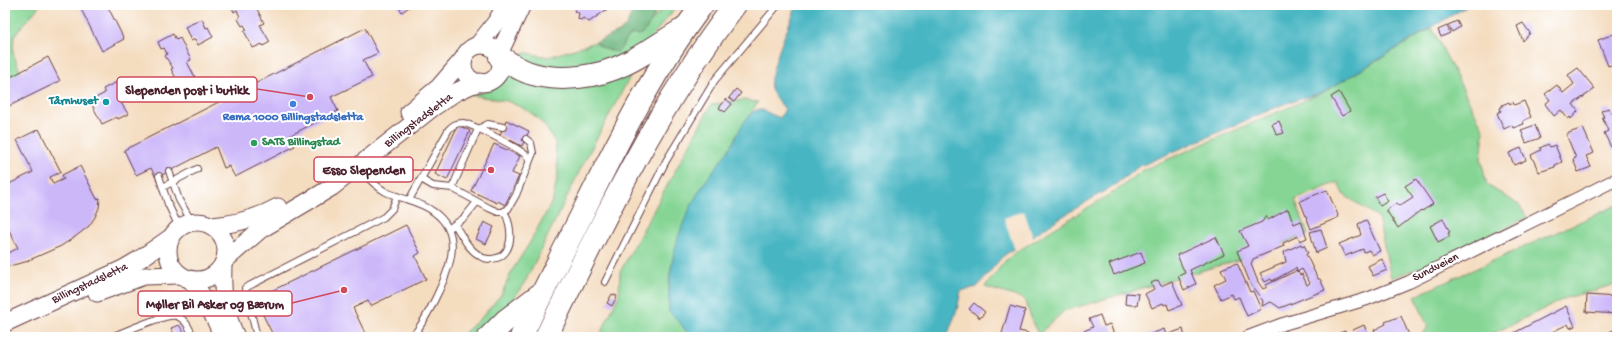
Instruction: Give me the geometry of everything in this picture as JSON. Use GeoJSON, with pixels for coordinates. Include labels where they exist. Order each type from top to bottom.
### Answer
{"type":"FeatureCollection","features":[{"type":"Feature","properties":{"kind":"highway"},"geometry":{"type":"LineString","coordinates":[[520,337],[610,158],[636,110],[662,65],[702,5]]}},
{"type":"Feature","properties":{"kind":"highway"},"geometry":{"type":"LineString","coordinates":[[546,337],[600,228],[664,109],[704,46],[735,5]]}},
{"type":"Feature","properties":{"kind":"highway"},"geometry":{"type":"LineString","coordinates":[[500,56],[521,70],[542,76],[559,78],[590,75],[607,71],[625,64],[686,27]]}},
{"type":"Feature","properties":{"kind":"highway"},"geometry":{"type":"LineString","coordinates":[[489,337],[506,320],[543,292]]}},
{"type":"Feature","properties":{"kind":"main road"},"geometry":{"type":"LineString","coordinates":[[500,56],[488,45],[478,45],[472,47],[467,52],[463,64],[468,76],[474,81],[486,82],[497,75],[500,70],[500,56],[522,5]]}},
{"type":"Feature","properties":{"kind":"main road"},"geometry":{"type":"LineString","coordinates":[[478,45],[500,8]]}},
{"type":"Feature","properties":{"kind":"main road","name":"Billingstadsletta"},"geometry":{"type":"LineString","coordinates":[[212,226],[238,223],[257,218],[326,178],[425,100],[447,79],[464,58]]}},
{"type":"Feature","properties":{"kind":"main road","name":"Billingstadsletta"},"geometry":{"type":"LineString","coordinates":[[223,264],[260,230],[311,201],[358,168],[431,109],[456,92],[480,82]]}},
{"type":"Feature","properties":{"kind":"main road"},"geometry":{"type":"LineString","coordinates":[[223,337],[209,305],[200,291],[171,264],[168,258],[167,251],[180,229],[199,222],[212,226],[218,231],[224,241],[226,254],[223,264],[223,300],[236,337]]}},
{"type":"Feature","properties":{"kind":"main road","name":"Billingstadsletta"},"geometry":{"type":"LineString","coordinates":[[5,322],[123,269],[140,259],[180,229]]}},
{"type":"Feature","properties":{"kind":"main road"},"geometry":{"type":"LineString","coordinates":[[185,277],[196,280],[210,277],[223,264]]}},
{"type":"Feature","properties":{"kind":"main road","name":"Billingstadsletta"},"geometry":{"type":"LineString","coordinates":[[5,333],[137,278],[149,275],[185,277]]}},
{"type":"Feature","properties":{"kind":"street","name":"Sundveien"},"geometry":{"type":"LineString","coordinates":[[1248,337],[1280,325],[1367,300],[1409,282],[1617,179]]}},
{"type":"Feature","properties":{"kind":"lane"},"geometry":{"type":"LineString","coordinates":[[605,282],[666,161],[715,80],[778,5]]}},
{"type":"Feature","properties":{"kind":"lane"},"geometry":{"type":"LineString","coordinates":[[410,200],[449,129],[455,124],[463,123],[478,129],[527,155],[529,163]]}},
{"type":"Feature","properties":{"kind":"lane"},"geometry":{"type":"LineString","coordinates":[[452,188],[478,129],[488,124],[503,127]]}},
{"type":"Feature","properties":{"kind":"lane"},"geometry":{"type":"LineString","coordinates":[[421,179],[433,186],[452,188],[498,212],[504,211],[508,209],[516,195],[533,153],[533,147],[526,139]]}},
{"type":"Feature","properties":{"kind":"lane"},"geometry":{"type":"LineString","coordinates":[[5,157],[5,164]]}},
{"type":"Feature","properties":{"kind":"lane"},"geometry":{"type":"LineString","coordinates":[[163,187],[197,168]]}},
{"type":"Feature","properties":{"kind":"lane"},"geometry":{"type":"LineString","coordinates":[[358,168],[380,188],[410,200],[434,212],[450,233],[452,250],[450,267],[423,324],[412,337]]}},
{"type":"Feature","properties":{"kind":"lane"},"geometry":{"type":"LineString","coordinates":[[169,171],[179,200],[180,229]]}},
{"type":"Feature","properties":{"kind":"lane"},"geometry":{"type":"LineString","coordinates":[[159,176],[168,204],[180,229]]}},
{"type":"Feature","properties":{"kind":"lane"},"geometry":{"type":"LineString","coordinates":[[257,337],[246,288],[384,217],[392,209],[397,196]]}},
{"type":"Feature","properties":{"kind":"lane"},"geometry":{"type":"LineString","coordinates":[[447,228],[464,218],[477,202]]}},
{"type":"Feature","properties":{"kind":"lane"},"geometry":{"type":"LineString","coordinates":[[455,224],[467,244],[480,257],[500,258],[508,250],[509,242],[510,224],[504,211]]}},
{"type":"Feature","properties":{"kind":"lane"},"geometry":{"type":"LineString","coordinates":[[111,337],[163,317],[176,316],[186,322],[194,337]]}},
{"type":"Feature","properties":{"kind":"green space"},"geometry":{"type":"Polygon","coordinates":[[[5,5],[40,5],[14,36],[13,53],[22,76],[5,84],[5,5]]]}},
{"type":"Feature","properties":{"kind":"green space"},"geometry":{"type":"Polygon","coordinates":[[[635,5],[658,5],[647,28],[640,35],[635,34],[628,37],[618,52],[600,46],[596,42],[619,32],[627,25],[635,5]]]}},
{"type":"Feature","properties":{"kind":"green space"},"geometry":{"type":"Polygon","coordinates":[[[668,5],[678,5],[648,41],[625,58],[565,71],[521,60],[517,54],[526,53],[549,57],[596,42],[598,45],[610,51],[620,49],[622,44],[629,36],[654,20],[654,17],[668,5]]]}},
{"type":"Feature","properties":{"kind":"green space"},"geometry":{"type":"Polygon","coordinates":[[[1432,28],[1484,131],[1481,160],[1487,185],[1518,204],[1527,217],[1460,253],[1391,278],[1378,217],[1343,194],[1338,182],[1295,200],[1308,234],[1248,257],[1064,311],[1038,335],[1024,299],[985,287],[1005,261],[1016,252],[1120,188],[1143,170],[1324,92],[1432,28]]]}},
{"type":"Feature","properties":{"kind":"green space"},"geometry":{"type":"Polygon","coordinates":[[[634,69],[583,164],[526,280],[509,306],[479,337],[460,337],[481,318],[501,295],[513,269],[529,244],[553,200],[558,173],[555,142],[545,126],[534,115],[507,101],[471,95],[483,92],[496,86],[509,73],[634,69]]]}},
{"type":"Feature","properties":{"kind":"green space"},"geometry":{"type":"Polygon","coordinates":[[[743,100],[758,102],[730,147],[674,256],[672,263],[669,284],[669,312],[678,319],[690,337],[599,337],[619,295],[620,272],[711,105],[743,100]]]}},
{"type":"Feature","properties":{"kind":"green space"},"geometry":{"type":"Polygon","coordinates":[[[1617,205],[1617,284],[1566,298],[1486,337],[1421,337],[1428,327],[1415,296],[1617,205]]]}},
{"type":"Feature","properties":{"kind":"water"},"geometry":{"type":"Polygon","coordinates":[[[797,5],[1469,5],[1324,92],[1284,104],[1138,167],[1116,184],[1050,224],[1002,257],[977,287],[961,291],[957,310],[947,337],[690,337],[678,320],[669,312],[670,279],[675,248],[686,218],[701,188],[731,146],[739,130],[747,119],[751,114],[760,109],[780,118],[785,109],[773,94],[771,81],[780,47],[797,5]]]}},
{"type":"Feature","properties":{"kind":"pier"},"geometry":{"type":"Polygon","coordinates":[[[1024,211],[1033,238],[1015,250],[1004,218],[1024,211]]]}},
{"type":"Feature","properties":{"kind":"building"},"geometry":{"type":"Polygon","coordinates":[[[79,5],[107,5],[124,39],[102,51],[79,5]]]}},
{"type":"Feature","properties":{"kind":"building"},"geometry":{"type":"Polygon","coordinates":[[[231,5],[255,5],[264,23],[260,25],[270,42],[263,46],[262,44],[253,48],[244,31],[247,30],[244,25],[242,26],[238,19],[240,17],[237,10],[234,12],[231,5]]]}},
{"type":"Feature","properties":{"kind":"building"},"geometry":{"type":"Polygon","coordinates":[[[397,5],[412,5],[402,12],[397,5]]]}},
{"type":"Feature","properties":{"kind":"building"},"geometry":{"type":"Polygon","coordinates":[[[578,5],[613,5],[589,22],[583,18],[581,20],[578,19],[579,13],[574,11],[578,5]]]}},
{"type":"Feature","properties":{"kind":"building"},"geometry":{"type":"Polygon","coordinates":[[[202,19],[206,28],[208,27],[213,37],[198,45],[195,39],[191,41],[185,27],[202,19]]]}},
{"type":"Feature","properties":{"kind":"building"},"geometry":{"type":"Polygon","coordinates":[[[1457,21],[1460,27],[1452,32],[1448,25],[1457,21]]]}},
{"type":"Feature","properties":{"kind":"building"},"geometry":{"type":"Polygon","coordinates":[[[1523,23],[1530,33],[1523,41],[1517,26],[1523,23]]]}},
{"type":"Feature","properties":{"kind":"building"},"geometry":{"type":"Polygon","coordinates":[[[1447,26],[1450,33],[1441,37],[1438,30],[1447,26]]]}},
{"type":"Feature","properties":{"kind":"building"},"geometry":{"type":"Polygon","coordinates":[[[365,28],[378,53],[363,60],[372,77],[331,97],[338,111],[289,136],[295,146],[235,177],[229,166],[224,168],[216,147],[156,178],[151,168],[136,175],[124,150],[365,28]]]}},
{"type":"Feature","properties":{"kind":"building"},"geometry":{"type":"Polygon","coordinates":[[[173,34],[176,40],[180,38],[191,60],[187,62],[196,79],[180,85],[171,69],[173,68],[165,56],[167,54],[164,48],[161,49],[158,42],[173,34]]]}},
{"type":"Feature","properties":{"kind":"building"},"geometry":{"type":"Polygon","coordinates":[[[1614,34],[1617,42],[1617,66],[1615,67],[1614,64],[1608,66],[1598,40],[1614,34]]]}},
{"type":"Feature","properties":{"kind":"building"},"geometry":{"type":"Polygon","coordinates":[[[48,57],[60,81],[5,108],[5,80],[48,57]]]}},
{"type":"Feature","properties":{"kind":"building"},"geometry":{"type":"Polygon","coordinates":[[[1578,68],[1595,89],[1573,104],[1578,111],[1571,119],[1570,117],[1568,119],[1561,110],[1554,116],[1545,104],[1550,100],[1545,94],[1557,85],[1563,93],[1574,84],[1568,75],[1578,68]]]}},
{"type":"Feature","properties":{"kind":"building","name":"Tårnhuset"},"geometry":{"type":"Polygon","coordinates":[[[119,81],[127,96],[120,101],[128,114],[102,124],[90,101],[105,93],[103,89],[119,81]]]}},
{"type":"Feature","properties":{"kind":"building"},"geometry":{"type":"Polygon","coordinates":[[[736,89],[741,93],[734,102],[729,98],[736,89]]]}},
{"type":"Feature","properties":{"kind":"building"},"geometry":{"type":"Polygon","coordinates":[[[1339,92],[1350,111],[1342,116],[1331,97],[1339,92]]]}},
{"type":"Feature","properties":{"kind":"building"},"geometry":{"type":"Polygon","coordinates":[[[726,99],[732,104],[725,112],[719,108],[726,99]]]}},
{"type":"Feature","properties":{"kind":"building"},"geometry":{"type":"Polygon","coordinates":[[[1524,101],[1531,117],[1523,121],[1524,124],[1513,128],[1512,125],[1504,129],[1497,113],[1501,111],[1500,108],[1502,105],[1513,102],[1514,105],[1524,101]]]}},
{"type":"Feature","properties":{"kind":"building"},"geometry":{"type":"Polygon","coordinates":[[[1608,108],[1611,113],[1613,112],[1617,120],[1617,149],[1613,151],[1604,133],[1608,131],[1601,111],[1608,108]]]}},
{"type":"Feature","properties":{"kind":"building"},"geometry":{"type":"Polygon","coordinates":[[[506,120],[529,131],[522,146],[500,135],[506,120]]]}},
{"type":"Feature","properties":{"kind":"building"},"geometry":{"type":"Polygon","coordinates":[[[1279,121],[1284,133],[1277,135],[1272,124],[1279,121]]]}},
{"type":"Feature","properties":{"kind":"building"},"geometry":{"type":"Polygon","coordinates":[[[458,125],[470,131],[447,180],[435,174],[458,125]]]}},
{"type":"Feature","properties":{"kind":"building"},"geometry":{"type":"Polygon","coordinates":[[[1535,125],[1540,138],[1526,143],[1521,130],[1535,125]]]}},
{"type":"Feature","properties":{"kind":"building"},"geometry":{"type":"Polygon","coordinates":[[[1583,128],[1594,153],[1586,156],[1591,167],[1578,172],[1573,159],[1576,158],[1566,134],[1583,128]]]}},
{"type":"Feature","properties":{"kind":"building"},"geometry":{"type":"Polygon","coordinates":[[[39,129],[61,172],[50,177],[53,184],[64,179],[62,175],[80,166],[97,199],[100,198],[99,208],[89,226],[61,246],[25,262],[5,267],[5,255],[18,248],[5,222],[5,186],[33,172],[17,140],[39,129]]]}},
{"type":"Feature","properties":{"kind":"building"},"geometry":{"type":"Polygon","coordinates":[[[494,144],[520,156],[512,173],[519,176],[505,205],[471,191],[494,144]]]}},
{"type":"Feature","properties":{"kind":"building"},"geometry":{"type":"Polygon","coordinates":[[[1548,144],[1550,147],[1555,145],[1562,162],[1555,165],[1555,167],[1539,172],[1531,155],[1541,150],[1540,148],[1548,144]]]}},
{"type":"Feature","properties":{"kind":"building"},"geometry":{"type":"Polygon","coordinates":[[[1521,148],[1526,160],[1514,165],[1509,153],[1521,148]]]}},
{"type":"Feature","properties":{"kind":"building"},"geometry":{"type":"Polygon","coordinates":[[[1416,179],[1433,204],[1422,211],[1421,210],[1398,228],[1386,210],[1397,203],[1399,206],[1413,197],[1405,186],[1416,179]]]}},
{"type":"Feature","properties":{"kind":"building"},"geometry":{"type":"Polygon","coordinates":[[[1327,190],[1338,215],[1337,218],[1311,229],[1300,201],[1327,190]]]}},
{"type":"Feature","properties":{"kind":"building"},"geometry":{"type":"Polygon","coordinates":[[[1383,193],[1388,201],[1380,206],[1375,197],[1383,193]]]}},
{"type":"Feature","properties":{"kind":"building"},"geometry":{"type":"Polygon","coordinates":[[[1288,209],[1294,224],[1301,221],[1307,238],[1300,241],[1298,236],[1283,243],[1284,246],[1253,259],[1251,264],[1258,282],[1263,289],[1267,287],[1266,285],[1296,271],[1297,273],[1298,272],[1300,275],[1302,274],[1307,285],[1310,283],[1302,269],[1297,272],[1296,268],[1272,281],[1271,279],[1265,282],[1260,273],[1286,262],[1284,252],[1301,244],[1302,246],[1304,245],[1308,253],[1306,254],[1325,290],[1280,308],[1271,302],[1262,306],[1263,301],[1251,285],[1237,251],[1248,246],[1240,231],[1262,222],[1266,216],[1268,220],[1288,209]]]}},
{"type":"Feature","properties":{"kind":"building"},"geometry":{"type":"Polygon","coordinates":[[[1443,219],[1450,232],[1448,233],[1450,236],[1438,242],[1430,226],[1443,219]]]}},
{"type":"Feature","properties":{"kind":"building"},"geometry":{"type":"Polygon","coordinates":[[[1366,220],[1380,251],[1372,255],[1369,250],[1364,252],[1363,249],[1345,256],[1339,244],[1361,235],[1358,224],[1366,220]]]}},
{"type":"Feature","properties":{"kind":"building"},"geometry":{"type":"Polygon","coordinates":[[[484,222],[494,227],[486,244],[476,239],[484,222]]]}},
{"type":"Feature","properties":{"kind":"building"},"geometry":{"type":"Polygon","coordinates":[[[406,225],[420,253],[415,256],[426,279],[370,306],[368,301],[353,308],[367,337],[274,337],[255,299],[406,225]]]}},
{"type":"Feature","properties":{"kind":"building"},"geometry":{"type":"Polygon","coordinates":[[[1321,229],[1327,248],[1316,253],[1310,232],[1321,229]]]}},
{"type":"Feature","properties":{"kind":"building"},"geometry":{"type":"Polygon","coordinates":[[[1216,237],[1224,254],[1190,270],[1196,284],[1184,290],[1178,276],[1185,273],[1177,255],[1216,237]]]}},
{"type":"Feature","properties":{"kind":"building"},"geometry":{"type":"Polygon","coordinates":[[[1141,252],[1145,263],[1114,275],[1109,264],[1141,252]]]}},
{"type":"Feature","properties":{"kind":"building"},"geometry":{"type":"Polygon","coordinates":[[[1382,259],[1387,270],[1373,276],[1368,266],[1382,259]]]}},
{"type":"Feature","properties":{"kind":"building"},"geometry":{"type":"Polygon","coordinates":[[[1237,263],[1250,292],[1253,291],[1261,309],[1247,316],[1239,297],[1234,299],[1232,294],[1221,299],[1214,285],[1226,279],[1221,269],[1237,263]]]}},
{"type":"Feature","properties":{"kind":"building"},"geometry":{"type":"Polygon","coordinates":[[[1158,280],[1161,286],[1172,281],[1182,305],[1169,310],[1167,304],[1164,305],[1163,303],[1152,308],[1145,294],[1154,289],[1151,283],[1158,280]]]}},
{"type":"Feature","properties":{"kind":"building"},"geometry":{"type":"Polygon","coordinates":[[[1126,293],[1139,294],[1137,306],[1125,304],[1126,293]]]}},
{"type":"Feature","properties":{"kind":"building"},"geometry":{"type":"Polygon","coordinates":[[[612,294],[617,296],[612,306],[607,303],[612,294]]]}},
{"type":"Feature","properties":{"kind":"building"},"geometry":{"type":"Polygon","coordinates":[[[1587,295],[1617,297],[1617,314],[1586,312],[1587,295]]]}},
{"type":"Feature","properties":{"kind":"building"},"geometry":{"type":"Polygon","coordinates":[[[974,303],[985,312],[980,318],[969,309],[974,303]]]}},
{"type":"Feature","properties":{"kind":"building"},"geometry":{"type":"Polygon","coordinates":[[[1010,306],[1025,310],[1019,331],[1028,333],[1027,337],[1001,337],[1010,306]]]}},
{"type":"Feature","properties":{"kind":"building"},"geometry":{"type":"Polygon","coordinates":[[[1566,306],[1575,326],[1570,328],[1568,324],[1552,332],[1554,337],[1506,337],[1566,306]]]}},
{"type":"Feature","properties":{"kind":"building"},"geometry":{"type":"Polygon","coordinates":[[[1100,315],[1104,326],[1110,324],[1115,337],[1078,337],[1077,334],[1093,327],[1089,319],[1100,315]]]}},
{"type":"Feature","properties":{"kind":"building"},"geometry":{"type":"Polygon","coordinates":[[[1401,316],[1409,335],[1406,337],[1377,337],[1374,330],[1386,324],[1385,322],[1401,316]]]}},
{"type":"Feature","properties":{"kind":"building"},"geometry":{"type":"Polygon","coordinates":[[[179,325],[187,337],[168,337],[174,334],[171,328],[179,325]]]}},
{"type":"Feature","properties":{"kind":"building"},"geometry":{"type":"Polygon","coordinates":[[[1364,325],[1369,337],[1356,337],[1353,330],[1364,325]]]}},
{"type":"Feature","properties":{"kind":"building"},"geometry":{"type":"Polygon","coordinates":[[[1164,329],[1166,335],[1183,329],[1185,337],[1143,337],[1164,329]]]}},
{"type":"Feature","properties":{"kind":"building"},"geometry":{"type":"Polygon","coordinates":[[[1345,331],[1347,337],[1328,337],[1345,331]]]}},
{"type":"Feature","properties":{"kind":"place","name":"Slependen post i butikk"},"geometry":{"type":"Point","coordinates":[310,97]}},
{"type":"Feature","properties":{"kind":"place","name":"Tårnhuset"},"geometry":{"type":"Point","coordinates":[106,102]}},
{"type":"Feature","properties":{"kind":"place","name":"Rema 1000 Billingstadsletta"},"geometry":{"type":"Point","coordinates":[293,104]}},
{"type":"Feature","properties":{"kind":"place","name":"SATS Billingstad"},"geometry":{"type":"Point","coordinates":[254,143]}},
{"type":"Feature","properties":{"kind":"place","name":"Esso Slependen"},"geometry":{"type":"Point","coordinates":[491,170]}},
{"type":"Feature","properties":{"kind":"place","name":"Møller Bil Asker og Bærum"},"geometry":{"type":"Point","coordinates":[344,290]}}]}
